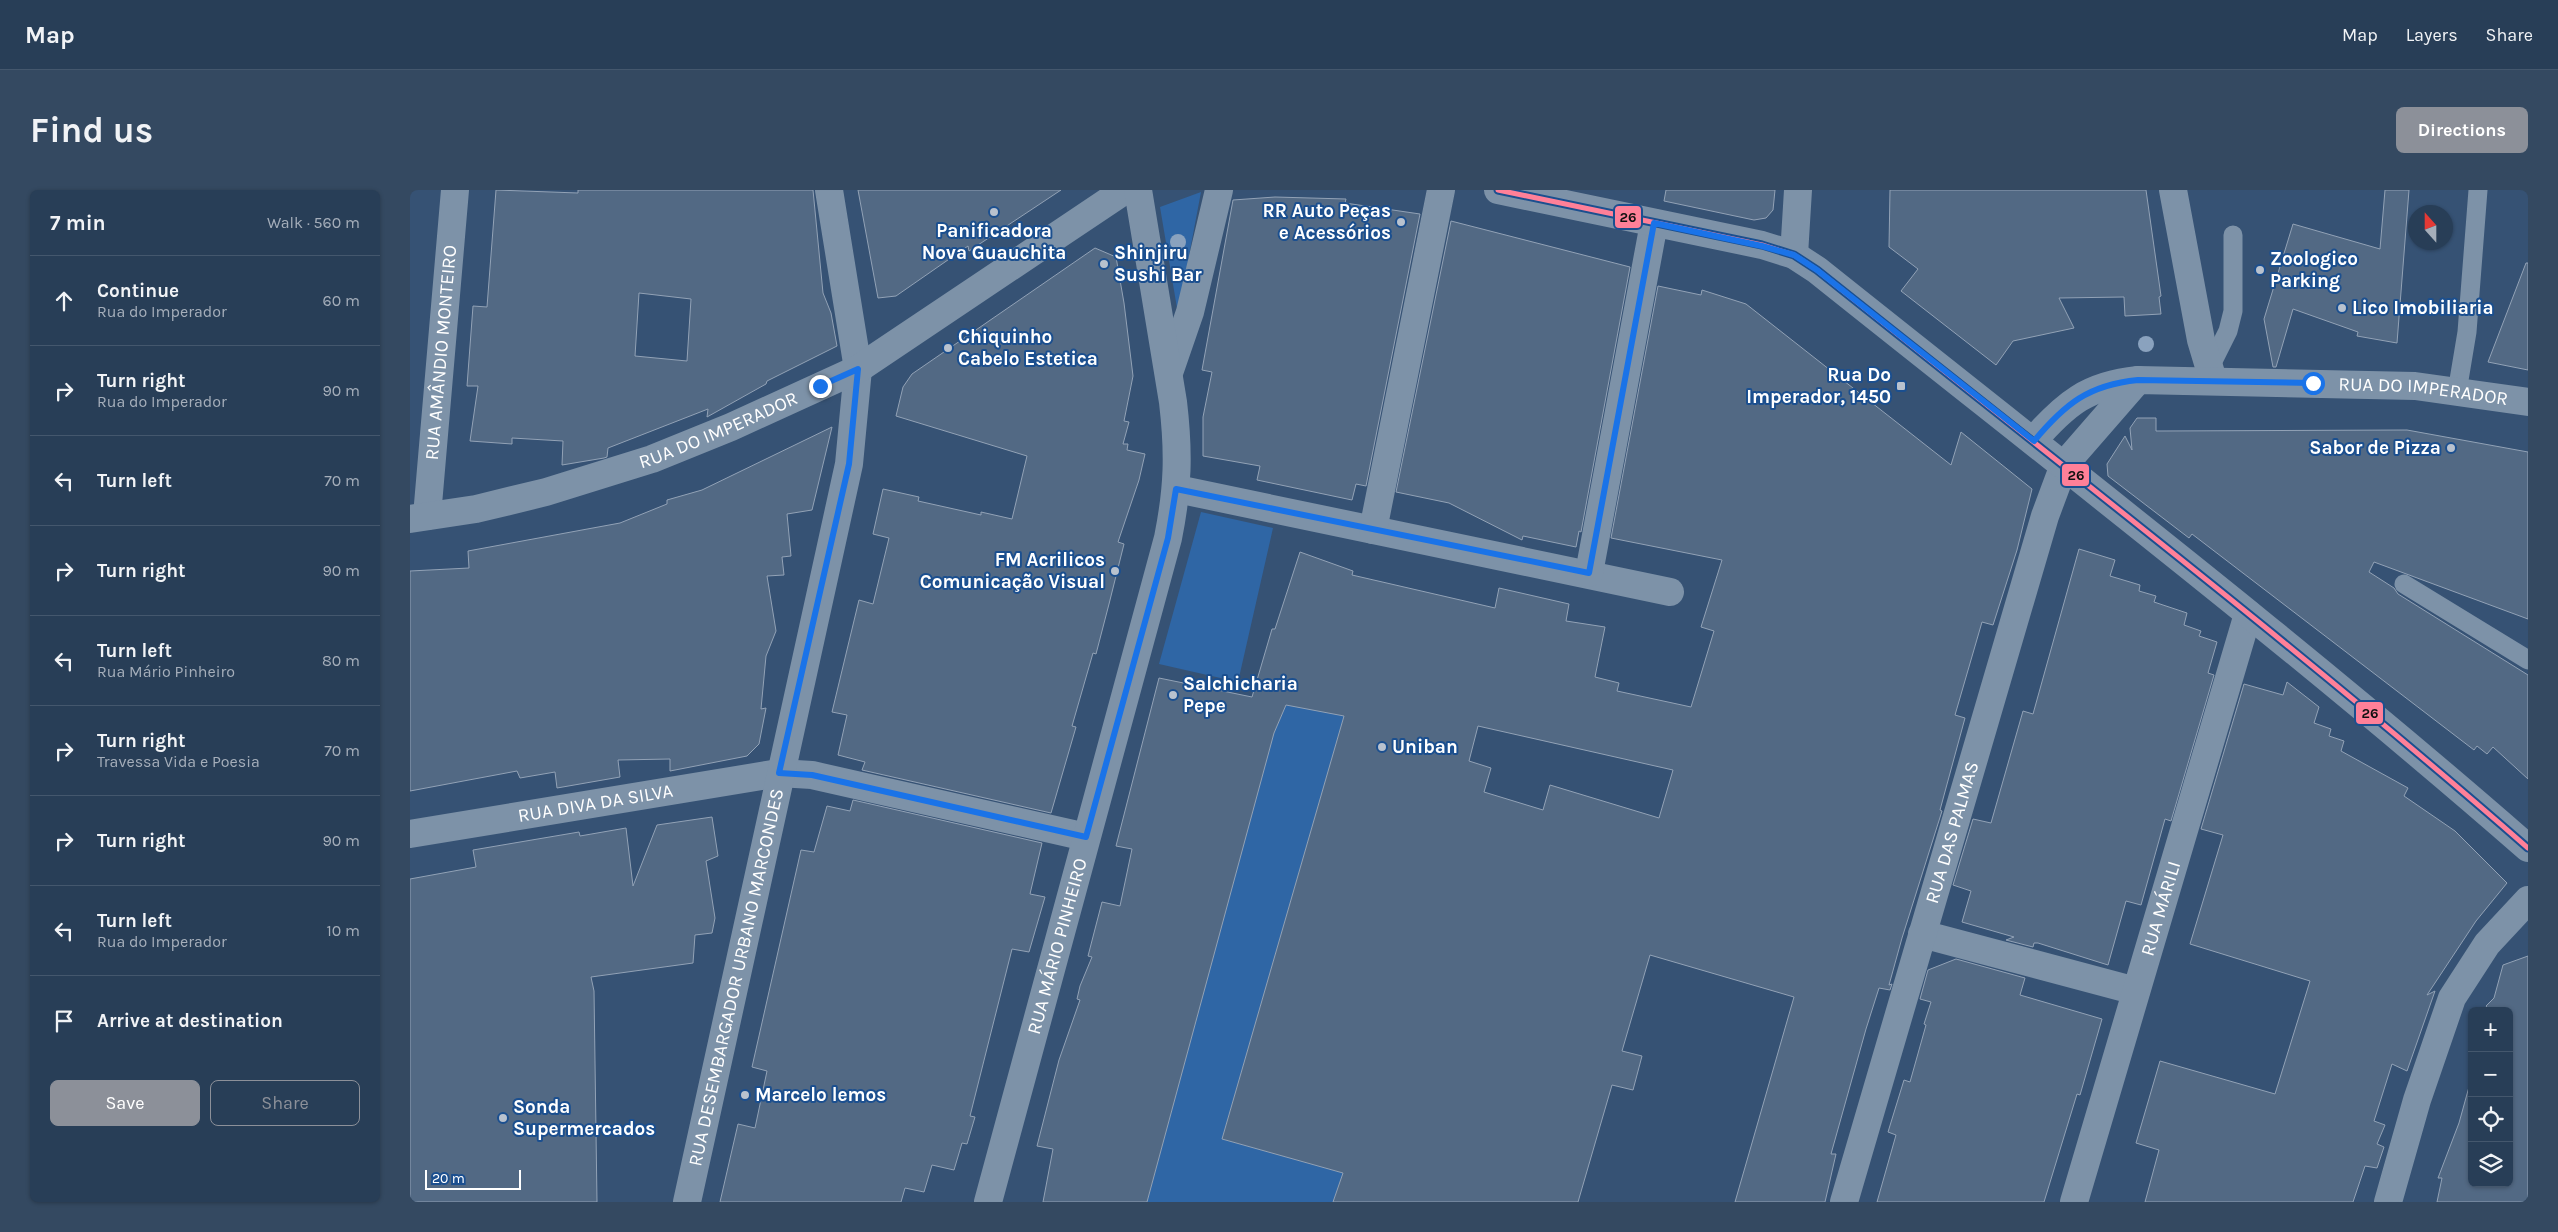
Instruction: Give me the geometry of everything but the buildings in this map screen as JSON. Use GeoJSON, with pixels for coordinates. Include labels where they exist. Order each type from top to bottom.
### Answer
{"type":"FeatureCollection","features":[{"type":"Feature","properties":{"kind":"street","name":"RUA AMÂNDIO MONTEIRO"},"geometry":{"type":"LineString","coordinates":[[419,518],[455,190]]}},
{"type":"Feature","properties":{"kind":"street","name":"RUA DESEMBARGADOR URBANO MARCONDES"},"geometry":{"type":"LineString","coordinates":[[686,1202],[725,1032],[779,773],[849,464],[858,369],[829,190]]}},
{"type":"Feature","properties":{"kind":"street","name":"RUA DO IMPERADOR"},"geometry":{"type":"LineString","coordinates":[[419,518],[476,509],[546,492],[652,459],[731,427],[858,369],[1125,190]]}},
{"type":"Feature","properties":{"kind":"street","name":"RUA MÁRIO PINHEIRO"},"geometry":{"type":"LineString","coordinates":[[988,1202],[1168,538],[1176,489],[1177,437],[1169,374],[1138,190]]}},
{"type":"Feature","properties":{"kind":"street"},"geometry":{"type":"LineString","coordinates":[[1169,374],[1190,312],[1219,190]]}},
{"type":"Feature","properties":{"kind":"street"},"geometry":{"type":"LineString","coordinates":[[1373,530],[1441,190]]}},
{"type":"Feature","properties":{"kind":"street"},"geometry":{"type":"LineString","coordinates":[[1498,190],[1762,246],[1794,255],[1817,270],[2064,465],[2447,777],[2528,848]]}},
{"type":"Feature","properties":{"kind":"street"},"geometry":{"type":"LineString","coordinates":[[1794,255],[1798,190]]}},
{"type":"Feature","properties":{"kind":"street"},"geometry":{"type":"LineString","coordinates":[[2173,190],[2201,340],[2211,375]]}},
{"type":"Feature","properties":{"kind":"street"},"geometry":{"type":"LineString","coordinates":[[1589,573],[1654,223]]}},
{"type":"Feature","properties":{"kind":"street","name":"RUA DO IMPERADOR"},"geometry":{"type":"LineString","coordinates":[[2034,441],[2056,414],[2076,400],[2096,389],[2117,382],[2138,380],[2211,375],[2415,386],[2528,402]]}},
{"type":"Feature","properties":{"kind":"street"},"geometry":{"type":"LineString","coordinates":[[2064,465],[2138,380]]}},
{"type":"Feature","properties":{"kind":"street","name":"RUA DAS PALMAS"},"geometry":{"type":"LineString","coordinates":[[1844,1202],[2045,516],[2064,465]]}},
{"type":"Feature","properties":{"kind":"street"},"geometry":{"type":"LineString","coordinates":[[1176,489],[1589,573],[1670,592]]}},
{"type":"Feature","properties":{"kind":"street","name":"RUA MÁRILI"},"geometry":{"type":"LineString","coordinates":[[2074,1202],[2248,614]]}},
{"type":"Feature","properties":{"kind":"street","name":"RUA DIVA DA SILVA"},"geometry":{"type":"LineString","coordinates":[[410,834],[725,780],[779,773],[812,775],[1086,837]]}},
{"type":"Feature","properties":{"kind":"street"},"geometry":{"type":"LineString","coordinates":[[2388,1202],[2417,1100],[2452,998],[2487,944],[2528,900]]}},
{"type":"Feature","properties":{"kind":"street"},"geometry":{"type":"LineString","coordinates":[[1922,934],[2136,991]]}},
{"type":"Feature","properties":{"kind":"lane"},"geometry":{"type":"LineString","coordinates":[[2457,392],[2467,332],[2478,190]]}},
{"type":"Feature","properties":{"kind":"lane"},"geometry":{"type":"LineString","coordinates":[[2211,375],[2228,331],[2233,311],[2232,235]]}},
{"type":"Feature","properties":{"kind":"lane"},"geometry":{"type":"LineString","coordinates":[[2404,584],[2528,660]]}},
{"type":"Feature","properties":{"kind":"shaded area"},"geometry":{"type":"Polygon","coordinates":[[[1201,192],[1178,314],[1160,207],[1201,192]]]}},
{"type":"Feature","properties":{"kind":"shaded area"},"geometry":{"type":"Polygon","coordinates":[[[1201,512],[1273,528],[1238,682],[1159,664],[1201,512]]]}},
{"type":"Feature","properties":{"kind":"shaded area"},"geometry":{"type":"Polygon","coordinates":[[[1290,701],[1344,716],[1222,1139],[1343,1173],[1334,1199],[1344,1202],[1147,1202],[1278,716],[1290,701]]]}},
{"type":"Feature","properties":{"kind":"transit line","name":"26"},"geometry":{"type":"LineString","coordinates":[[1498,190],[1762,245],[1794,255],[1817,270],[2265,627],[2528,848]]}},
{"type":"Feature","properties":{"kind":"place","name":"Panificadora Nova Guauchita"},"geometry":{"type":"Point","coordinates":[994,212]}},
{"type":"Feature","properties":{"kind":"place","name":"RR Auto Peças e Acessórios"},"geometry":{"type":"Point","coordinates":[1401,222]}},
{"type":"Feature","properties":{"kind":"place","name":"Shinjiru Sushi Bar"},"geometry":{"type":"Point","coordinates":[1104,264]}},
{"type":"Feature","properties":{"kind":"place","name":"Zoologico Parking"},"geometry":{"type":"Point","coordinates":[2260,270]}},
{"type":"Feature","properties":{"kind":"place","name":"Lico Imobiliaria"},"geometry":{"type":"Point","coordinates":[2342,308]}},
{"type":"Feature","properties":{"kind":"place","name":"Chiquinho Cabelo Estetica"},"geometry":{"type":"Point","coordinates":[948,348]}},
{"type":"Feature","properties":{"kind":"place","name":"Rua Do Imperador, 1450"},"geometry":{"type":"Point","coordinates":[1901,386]}},
{"type":"Feature","properties":{"kind":"place","name":"Sabor de Pizza"},"geometry":{"type":"Point","coordinates":[2451,448]}},
{"type":"Feature","properties":{"kind":"place","name":"FM Acrilicos Comunicação Visual"},"geometry":{"type":"Point","coordinates":[1115,571]}},
{"type":"Feature","properties":{"kind":"place","name":"Salchicharia Pepe"},"geometry":{"type":"Point","coordinates":[1173,695]}},
{"type":"Feature","properties":{"kind":"place","name":"Uniban"},"geometry":{"type":"Point","coordinates":[1382,747]}},
{"type":"Feature","properties":{"kind":"place","name":"Marcelo lemos"},"geometry":{"type":"Point","coordinates":[745,1095]}},
{"type":"Feature","properties":{"kind":"place","name":"Sonda Supermercados"},"geometry":{"type":"Point","coordinates":[503,1118]}},
{"type":"Feature","properties":{"kind":"route"},"geometry":{"type":"LineString","coordinates":[[820,386],[858,369],[849,464],[779,773],[812,775],[1086,837],[1168,538],[1176,489],[1589,573],[1654,223],[1724,237],[1794,255],[1817,270],[1966,390],[2034,441],[2056,414],[2096,389],[2117,382],[2138,380],[2213,380],[2313,383]]}}]}
